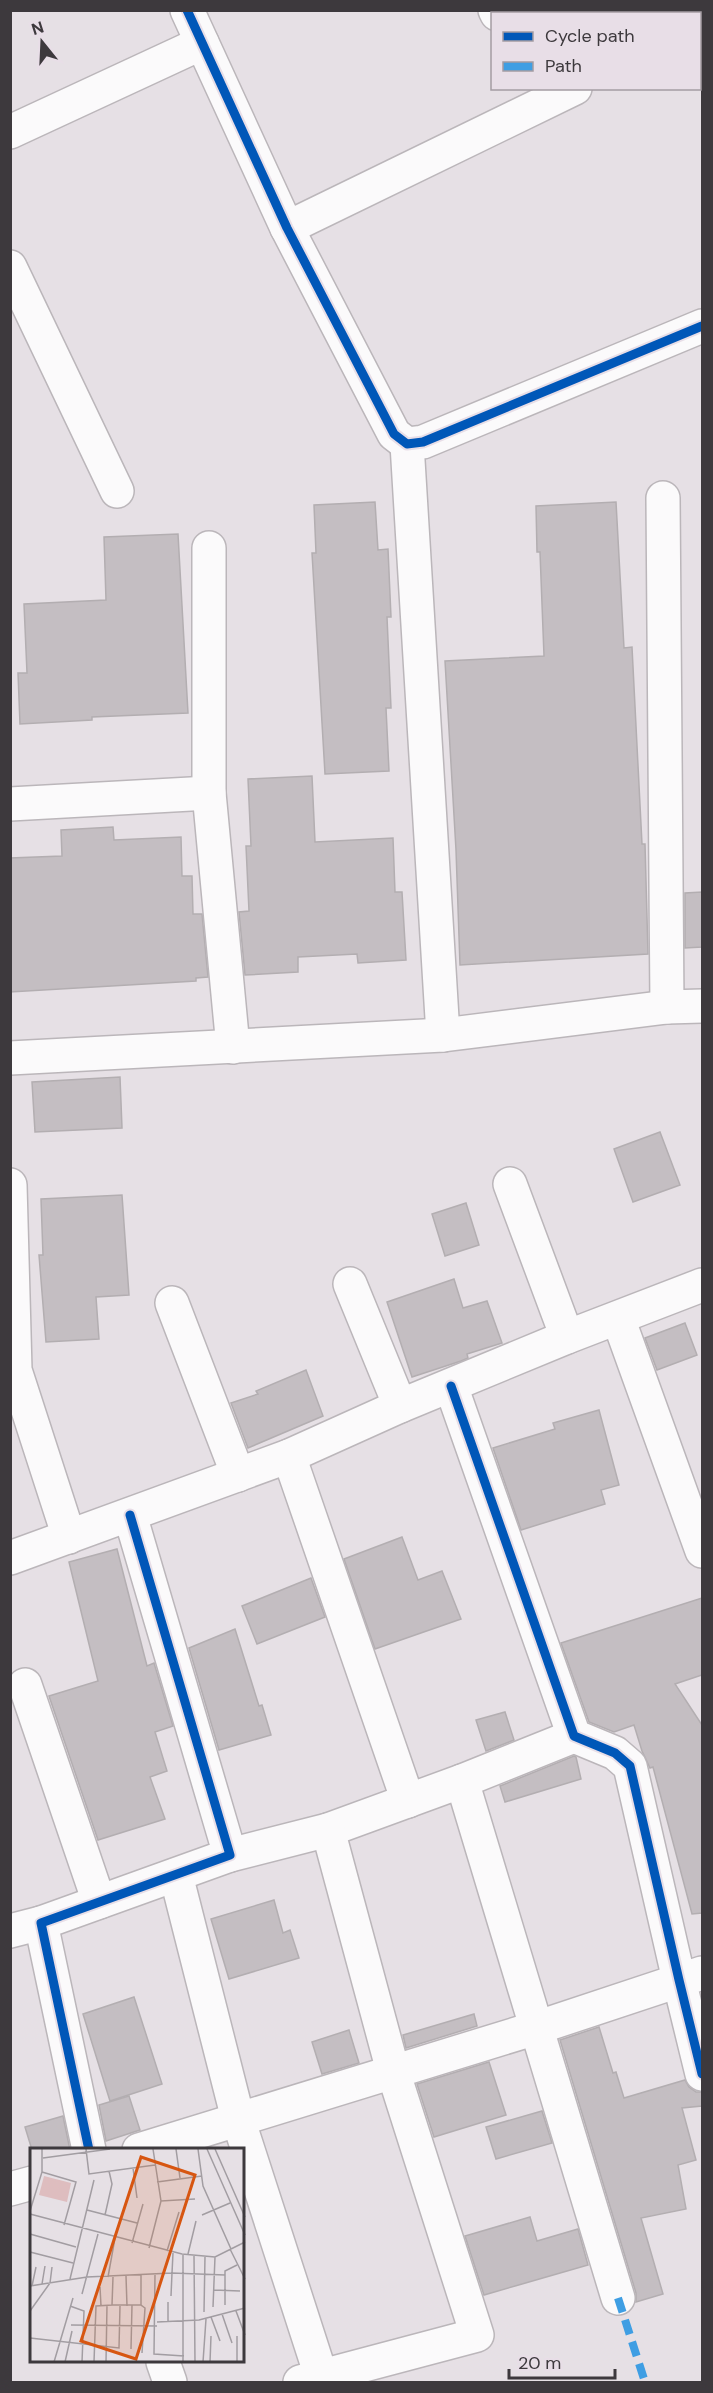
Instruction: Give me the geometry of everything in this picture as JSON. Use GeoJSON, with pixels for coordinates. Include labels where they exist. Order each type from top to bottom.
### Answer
{"type":"FeatureCollection","features":[{"type":"Feature","properties":{"kind":"street"},"geometry":{"type":"LineString","coordinates":[[187,10],[287,228],[394,434],[407,444],[423,442],[702,326]]}},
{"type":"Feature","properties":{"kind":"street"},"geometry":{"type":"LineString","coordinates":[[10,132],[202,43]]}},
{"type":"Feature","properties":{"kind":"street"},"geometry":{"type":"LineString","coordinates":[[287,228],[536,96],[565,90]]}},
{"type":"Feature","properties":{"kind":"street"},"geometry":{"type":"LineString","coordinates":[[10,267],[117,491]]}},
{"type":"Feature","properties":{"kind":"street"},"geometry":{"type":"LineString","coordinates":[[407,444],[443,1035]]}},
{"type":"Feature","properties":{"kind":"street"},"geometry":{"type":"LineString","coordinates":[[663,498],[667,1007]]}},
{"type":"Feature","properties":{"kind":"street"},"geometry":{"type":"LineString","coordinates":[[209,548],[209,793],[233,1047]]}},
{"type":"Feature","properties":{"kind":"street"},"geometry":{"type":"LineString","coordinates":[[10,804],[209,793]]}},
{"type":"Feature","properties":{"kind":"street"},"geometry":{"type":"LineString","coordinates":[[10,1058],[443,1035],[667,1007],[702,1006]]}},
{"type":"Feature","properties":{"kind":"street"},"geometry":{"type":"LineString","coordinates":[[510,1184],[567,1337]]}},
{"type":"Feature","properties":{"kind":"street"},"geometry":{"type":"LineString","coordinates":[[10,1185],[15,1370],[69,1537]]}},
{"type":"Feature","properties":{"kind":"street"},"geometry":{"type":"LineString","coordinates":[[350,1284],[400,1406]]}},
{"type":"Feature","properties":{"kind":"street"},"geometry":{"type":"LineString","coordinates":[[10,1558],[289,1456],[400,1406],[567,1337],[702,1285]]}},
{"type":"Feature","properties":{"kind":"street"},"geometry":{"type":"LineString","coordinates":[[172,1303],[238,1475]]}},
{"type":"Feature","properties":{"kind":"street"},"geometry":{"type":"LineString","coordinates":[[618,1318],[702,1551]]}},
{"type":"Feature","properties":{"kind":"street"},"geometry":{"type":"LineString","coordinates":[[450,1386],[574,1736]]}},
{"type":"Feature","properties":{"kind":"street"},"geometry":{"type":"LineString","coordinates":[[289,1456],[408,1801]]}},
{"type":"Feature","properties":{"kind":"street"},"geometry":{"type":"LineString","coordinates":[[130,1515],[230,1855]]}},
{"type":"Feature","properties":{"kind":"street"},"geometry":{"type":"LineString","coordinates":[[25,1685],[99,1902]]}},
{"type":"Feature","properties":{"kind":"street"},"geometry":{"type":"LineString","coordinates":[[88,2148],[26,1927],[230,1855],[328,1830],[462,1781],[574,1736],[615,1753],[630,1766],[690,1977],[702,2074]]}},
{"type":"Feature","properties":{"kind":"street"},"geometry":{"type":"LineString","coordinates":[[462,1781],[618,2298]]}},
{"type":"Feature","properties":{"kind":"street"},"geometry":{"type":"LineString","coordinates":[[176,1875],[238,2119],[315,2381],[477,2335],[393,2071],[328,1830]]}},
{"type":"Feature","properties":{"kind":"street"},"geometry":{"type":"LineString","coordinates":[[145,2148],[536,2028],[690,1977]]}},
{"type":"Feature","properties":{"kind":"street"},"geometry":{"type":"LineString","coordinates":[[10,2189],[30,2184]]}},
{"type":"Feature","properties":{"kind":"street"},"geometry":{"type":"LineString","coordinates":[[164,2363],[170,2382]]}},
{"type":"Feature","properties":{"kind":"building"},"geometry":{"type":"Polygon","coordinates":[[[375,502],[378,550],[388,549],[391,617],[387,617],[391,708],[386,708],[389,771],[325,774],[312,553],[316,553],[314,505],[375,502]]]}},
{"type":"Feature","properties":{"kind":"building"},"geometry":{"type":"Polygon","coordinates":[[[616,502],[624,648],[632,647],[642,844],[645,844],[648,954],[460,965],[445,661],[544,656],[536,506],[616,502]]]}},
{"type":"Feature","properties":{"kind":"building"},"geometry":{"type":"Polygon","coordinates":[[[178,534],[188,713],[92,717],[92,720],[20,724],[18,673],[27,673],[24,604],[106,600],[104,537],[178,534]]]}},
{"type":"Feature","properties":{"kind":"building"},"geometry":{"type":"Polygon","coordinates":[[[312,776],[315,842],[393,838],[395,892],[402,892],[406,960],[358,963],[357,954],[298,957],[298,972],[245,975],[239,912],[249,911],[246,846],[251,846],[248,779],[312,776]]]}},
{"type":"Feature","properties":{"kind":"building"},"geometry":{"type":"Polygon","coordinates":[[[113,827],[114,840],[181,837],[182,876],[192,876],[193,914],[202,914],[208,977],[196,978],[196,981],[10,992],[10,858],[62,856],[61,830],[113,827]]]}},
{"type":"Feature","properties":{"kind":"building"},"geometry":{"type":"Polygon","coordinates":[[[702,892],[702,947],[685,948],[685,893],[702,892]]]}},
{"type":"Feature","properties":{"kind":"building"},"geometry":{"type":"Polygon","coordinates":[[[120,1077],[122,1128],[35,1132],[32,1082],[120,1077]]]}},
{"type":"Feature","properties":{"kind":"building"},"geometry":{"type":"Polygon","coordinates":[[[660,1132],[680,1185],[633,1202],[614,1149],[660,1132]]]}},
{"type":"Feature","properties":{"kind":"building"},"geometry":{"type":"Polygon","coordinates":[[[122,1195],[129,1295],[96,1297],[99,1339],[46,1342],[39,1255],[43,1255],[41,1199],[122,1195]]]}},
{"type":"Feature","properties":{"kind":"building"},"geometry":{"type":"Polygon","coordinates":[[[466,1203],[479,1245],[445,1256],[432,1214],[466,1203]]]}},
{"type":"Feature","properties":{"kind":"building"},"geometry":{"type":"Polygon","coordinates":[[[454,1279],[463,1308],[487,1301],[502,1343],[467,1354],[468,1358],[461,1361],[412,1377],[387,1302],[454,1279]]]}},
{"type":"Feature","properties":{"kind":"building"},"geometry":{"type":"Polygon","coordinates":[[[685,1323],[697,1355],[657,1370],[645,1338],[685,1323]]]}},
{"type":"Feature","properties":{"kind":"building"},"geometry":{"type":"Polygon","coordinates":[[[306,1370],[323,1416],[248,1448],[231,1403],[258,1394],[256,1391],[306,1370]]]}},
{"type":"Feature","properties":{"kind":"building"},"geometry":{"type":"Polygon","coordinates":[[[599,1410],[619,1485],[601,1490],[605,1504],[521,1530],[493,1448],[555,1429],[553,1423],[599,1410]]]}},
{"type":"Feature","properties":{"kind":"building"},"geometry":{"type":"Polygon","coordinates":[[[402,1537],[418,1580],[442,1571],[461,1619],[375,1649],[344,1559],[402,1537]]]}},
{"type":"Feature","properties":{"kind":"building"},"geometry":{"type":"Polygon","coordinates":[[[117,1549],[147,1666],[154,1663],[173,1726],[155,1732],[167,1771],[150,1777],[165,1819],[98,1840],[49,1696],[98,1681],[69,1562],[117,1549]]]}},
{"type":"Feature","properties":{"kind":"building"},"geometry":{"type":"Polygon","coordinates":[[[311,1578],[325,1617],[257,1644],[242,1606],[311,1578]]]}},
{"type":"Feature","properties":{"kind":"building"},"geometry":{"type":"Polygon","coordinates":[[[702,1598],[702,1675],[675,1684],[702,1725],[702,1913],[692,1914],[653,1767],[650,1768],[642,1751],[634,1725],[614,1732],[589,1722],[561,1643],[702,1598]]]}},
{"type":"Feature","properties":{"kind":"building"},"geometry":{"type":"Polygon","coordinates":[[[235,1629],[259,1706],[262,1705],[271,1735],[219,1750],[189,1648],[235,1629]]]}},
{"type":"Feature","properties":{"kind":"building"},"geometry":{"type":"Polygon","coordinates":[[[505,1712],[514,1740],[486,1751],[476,1720],[505,1712]]]}},
{"type":"Feature","properties":{"kind":"building"},"geometry":{"type":"Polygon","coordinates":[[[574,1756],[581,1779],[505,1802],[500,1786],[574,1756]]]}},
{"type":"Feature","properties":{"kind":"building"},"geometry":{"type":"Polygon","coordinates":[[[274,1900],[283,1933],[290,1930],[299,1958],[229,1979],[211,1919],[274,1900]]]}},
{"type":"Feature","properties":{"kind":"building"},"geometry":{"type":"Polygon","coordinates":[[[134,1997],[162,2084],[110,2101],[83,2014],[134,1997]]]}},
{"type":"Feature","properties":{"kind":"building"},"geometry":{"type":"Polygon","coordinates":[[[474,2014],[477,2026],[406,2048],[403,2035],[474,2014]]]}},
{"type":"Feature","properties":{"kind":"building"},"geometry":{"type":"Polygon","coordinates":[[[599,2027],[613,2073],[616,2072],[624,2098],[685,2080],[696,2092],[702,2092],[702,2106],[682,2108],[696,2160],[678,2165],[686,2209],[641,2218],[663,2294],[636,2302],[636,2293],[560,2040],[599,2027]]]}},
{"type":"Feature","properties":{"kind":"building"},"geometry":{"type":"Polygon","coordinates":[[[349,2030],[359,2063],[322,2074],[312,2042],[349,2030]]]}},
{"type":"Feature","properties":{"kind":"building"},"geometry":{"type":"Polygon","coordinates":[[[489,2062],[506,2115],[434,2137],[417,2084],[489,2062]]]}},
{"type":"Feature","properties":{"kind":"building"},"geometry":{"type":"Polygon","coordinates":[[[129,2096],[140,2130],[106,2141],[99,2105],[129,2096]]]}},
{"type":"Feature","properties":{"kind":"building"},"geometry":{"type":"Polygon","coordinates":[[[542,2111],[552,2143],[496,2159],[486,2127],[542,2111]]]}},
{"type":"Feature","properties":{"kind":"building"},"geometry":{"type":"Polygon","coordinates":[[[63,2116],[70,2148],[31,2148],[25,2127],[63,2116]]]}},
{"type":"Feature","properties":{"kind":"building"},"geometry":{"type":"Polygon","coordinates":[[[530,2217],[537,2241],[578,2229],[588,2265],[484,2295],[465,2236],[530,2217]]]}},
{"type":"Feature","properties":{"kind":"marked path"},"geometry":{"type":"LineString","coordinates":[[618,2298],[645,2382]]}},
{"type":"Feature","properties":{"kind":"cycle path"},"geometry":{"type":"LineString","coordinates":[[187,10],[287,228],[394,434],[407,444],[423,442],[702,326]]}},
{"type":"Feature","properties":{"kind":"cycle path"},"geometry":{"type":"LineString","coordinates":[[451,1386],[574,1736],[615,1753],[630,1766],[702,2074]]}},
{"type":"Feature","properties":{"kind":"cycle path"},"geometry":{"type":"LineString","coordinates":[[89,2148],[41,1923],[230,1855],[130,1515]]}}]}
